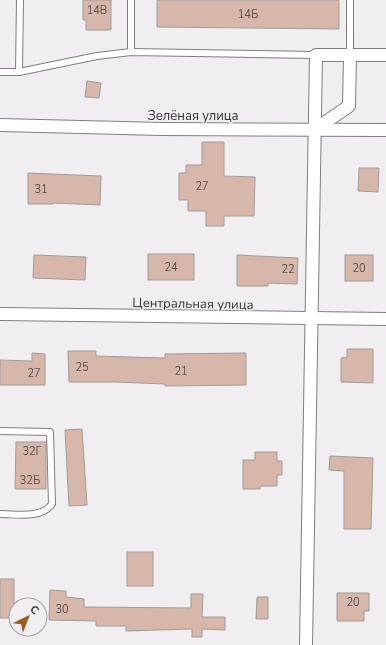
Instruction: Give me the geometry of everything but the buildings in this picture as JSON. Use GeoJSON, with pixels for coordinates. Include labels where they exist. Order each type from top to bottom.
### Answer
{"type":"FeatureCollection","features":[{"type":"Feature","properties":{"kind":"street"},"geometry":{"type":"LineString","coordinates":[[306,645],[316,55],[386,55]]}},
{"type":"Feature","properties":{"kind":"street"},"geometry":{"type":"LineString","coordinates":[[314,130],[349,106],[350,55]]}},
{"type":"Feature","properties":{"kind":"street","name":"Зелёная улица"},"geometry":{"type":"LineString","coordinates":[[0,125],[162,129],[386,130]]}},
{"type":"Feature","properties":{"kind":"street","name":"Центральная улица"},"geometry":{"type":"LineString","coordinates":[[0,314],[386,319]]}},
{"type":"Feature","properties":{"kind":"lane"},"geometry":{"type":"LineString","coordinates":[[19,72],[20,0]]}},
{"type":"Feature","properties":{"kind":"lane"},"geometry":{"type":"LineString","coordinates":[[131,0],[131,52]]}},
{"type":"Feature","properties":{"kind":"lane"},"geometry":{"type":"LineString","coordinates":[[350,0],[350,55]]}},
{"type":"Feature","properties":{"kind":"lane"},"geometry":{"type":"LineString","coordinates":[[0,72],[19,72],[97,56],[131,52],[316,55]]}},
{"type":"Feature","properties":{"kind":"lane"},"geometry":{"type":"LineString","coordinates":[[0,431],[50,432],[52,504],[45,512],[39,514],[0,514]]}}]}
